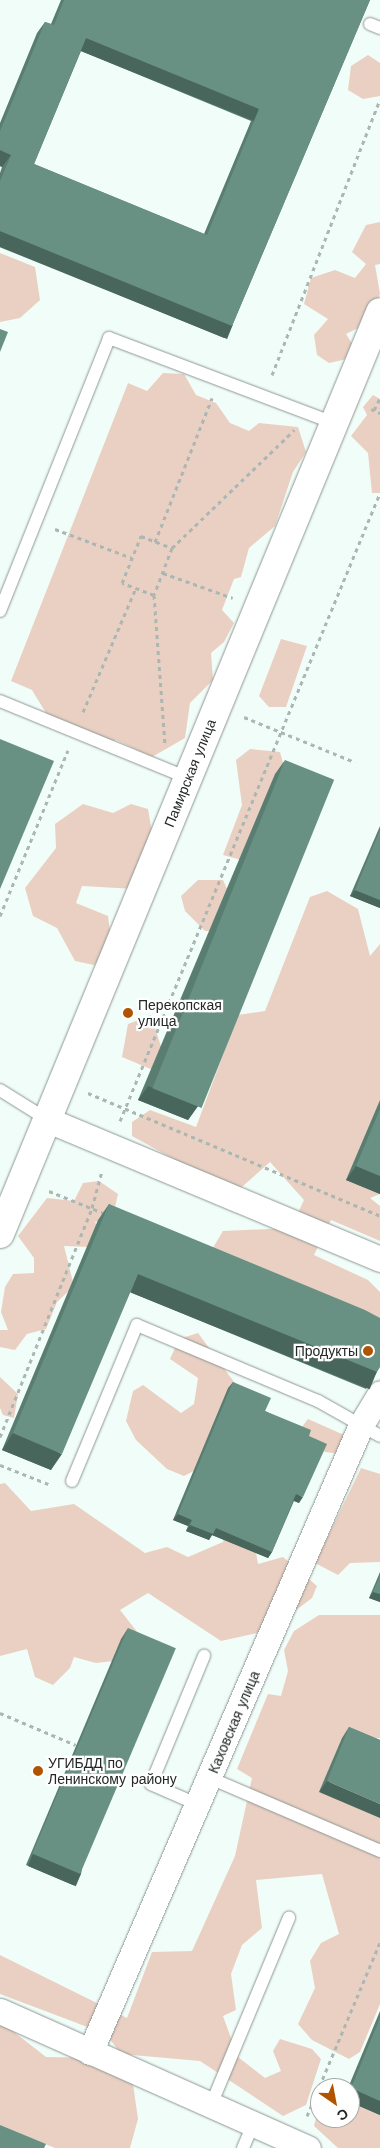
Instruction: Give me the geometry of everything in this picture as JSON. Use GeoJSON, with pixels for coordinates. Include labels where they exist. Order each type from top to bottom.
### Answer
{"type":"FeatureCollection","features":[{"type":"Feature","properties":{"kind":"street","name":"Памирская улица"},"geometry":{"type":"LineString","coordinates":[[0,1234],[63,1083],[177,774],[218,707],[322,419],[380,312]]}},
{"type":"Feature","properties":{"kind":"street"},"geometry":{"type":"LineString","coordinates":[[48,1120],[380,1259]]}},
{"type":"Feature","properties":{"kind":"street","name":"Каховская улица"},"geometry":{"type":"LineString","coordinates":[[90,2052],[210,1778],[371,1430],[380,1393]]}},
{"type":"Feature","properties":{"kind":"street"},"geometry":{"type":"LineString","coordinates":[[0,2011],[253,2125],[302,2145]]}},
{"type":"Feature","properties":{"kind":"lane"},"geometry":{"type":"LineString","coordinates":[[0,611],[109,338],[322,419]]}},
{"type":"Feature","properties":{"kind":"lane"},"geometry":{"type":"LineString","coordinates":[[0,701],[177,774]]}},
{"type":"Feature","properties":{"kind":"lane"},"geometry":{"type":"LineString","coordinates":[[0,1090],[48,1120]]}},
{"type":"Feature","properties":{"kind":"lane"},"geometry":{"type":"LineString","coordinates":[[72,1481],[137,1325],[318,1401],[371,1430]]}},
{"type":"Feature","properties":{"kind":"lane"},"geometry":{"type":"LineString","coordinates":[[199,1805],[151,1784],[204,1656]]}},
{"type":"Feature","properties":{"kind":"lane"},"geometry":{"type":"LineString","coordinates":[[210,1778],[380,1851]]}},
{"type":"Feature","properties":{"kind":"lane"},"geometry":{"type":"LineString","coordinates":[[211,2105],[289,1918]]}},
{"type":"Feature","properties":{"kind":"lane"},"geometry":{"type":"LineString","coordinates":[[243,2148],[253,2125]]}},
{"type":"Feature","properties":{"kind":"path"},"geometry":{"type":"LineString","coordinates":[[272,375],[380,100]]}},
{"type":"Feature","properties":{"kind":"path"},"geometry":{"type":"LineString","coordinates":[[155,542],[220,380]]}},
{"type":"Feature","properties":{"kind":"path"},"geometry":{"type":"LineString","coordinates":[[374,410],[380,398]]}},
{"type":"Feature","properties":{"kind":"path"},"geometry":{"type":"LineString","coordinates":[[177,774],[154,595],[172,548],[322,419]]}},
{"type":"Feature","properties":{"kind":"path"},"geometry":{"type":"LineString","coordinates":[[0,1437],[92,1208],[109,1147],[380,493]]}},
{"type":"Feature","properties":{"kind":"path"},"geometry":{"type":"LineString","coordinates":[[36,522],[132,558]]}},
{"type":"Feature","properties":{"kind":"path"},"geometry":{"type":"LineString","coordinates":[[154,595],[122,582],[140,536],[172,548]]}},
{"type":"Feature","properties":{"kind":"path"},"geometry":{"type":"LineString","coordinates":[[163,573],[236,599]]}},
{"type":"Feature","properties":{"kind":"path"},"geometry":{"type":"LineString","coordinates":[[218,707],[282,730],[355,762]]}},
{"type":"Feature","properties":{"kind":"path"},"geometry":{"type":"LineString","coordinates":[[63,1083],[380,1216]]}},
{"type":"Feature","properties":{"kind":"path"},"geometry":{"type":"LineString","coordinates":[[23,1180],[110,1216]]}},
{"type":"Feature","properties":{"kind":"path"},"geometry":{"type":"LineString","coordinates":[[0,1465],[50,1485],[72,1481]]}},
{"type":"Feature","properties":{"kind":"path"},"geometry":{"type":"LineString","coordinates":[[0,1712],[76,1745]]}},
{"type":"Feature","properties":{"kind":"path"},"geometry":{"type":"LineString","coordinates":[[302,2145],[380,1942]]}},
{"type":"Feature","properties":{"kind":"shaded area"},"geometry":{"type":"Polygon","coordinates":[[[368,55],[380,63],[380,96],[363,99],[348,90],[351,66],[368,55]]]}},
{"type":"Feature","properties":{"kind":"shaded area"},"geometry":{"type":"Polygon","coordinates":[[[380,222],[380,264],[375,265],[380,294],[366,324],[346,334],[355,348],[347,359],[329,363],[317,355],[314,335],[328,319],[304,304],[311,278],[335,270],[355,278],[366,264],[352,252],[366,225],[380,222]]]}},
{"type":"Feature","properties":{"kind":"shaded area"},"geometry":{"type":"Polygon","coordinates":[[[0,253],[35,267],[40,300],[20,318],[0,322],[0,253]]]}},
{"type":"Feature","properties":{"kind":"shaded area"},"geometry":{"type":"Polygon","coordinates":[[[163,373],[184,374],[196,395],[216,403],[230,423],[249,431],[259,423],[298,427],[306,452],[293,472],[275,526],[249,548],[241,577],[234,579],[222,610],[234,623],[224,642],[211,653],[213,680],[190,703],[185,738],[152,757],[116,740],[96,748],[49,718],[32,690],[11,681],[128,383],[147,391],[163,373]]]}},
{"type":"Feature","properties":{"kind":"shaded area"},"geometry":{"type":"Polygon","coordinates":[[[373,395],[380,399],[380,493],[372,493],[368,453],[351,436],[367,415],[363,407],[373,395]]]}},
{"type":"Feature","properties":{"kind":"shaded area"},"geometry":{"type":"Polygon","coordinates":[[[281,639],[307,646],[286,707],[269,707],[259,696],[281,639]]]}},
{"type":"Feature","properties":{"kind":"shaded area"},"geometry":{"type":"Polygon","coordinates":[[[250,749],[280,752],[284,766],[245,861],[223,855],[242,805],[236,760],[250,749]]]}},
{"type":"Feature","properties":{"kind":"shaded area"},"geometry":{"type":"Polygon","coordinates":[[[83,804],[113,813],[131,804],[148,809],[155,849],[135,889],[82,886],[76,903],[108,916],[112,947],[94,965],[75,961],[57,928],[33,916],[25,888],[56,848],[55,824],[83,804]]]}},
{"type":"Feature","properties":{"kind":"shaded area"},"geometry":{"type":"Polygon","coordinates":[[[198,880],[223,880],[240,917],[233,931],[205,931],[185,911],[181,896],[198,880]]]}},
{"type":"Feature","properties":{"kind":"shaded area"},"geometry":{"type":"Polygon","coordinates":[[[327,891],[358,909],[370,956],[380,944],[380,1194],[370,1198],[380,1206],[380,1241],[331,1220],[314,1255],[368,1280],[380,1292],[380,1325],[211,1251],[223,1231],[291,1228],[304,1200],[270,1162],[235,1193],[132,1136],[132,1122],[150,1110],[196,1127],[238,1015],[265,1011],[310,897],[327,891]]]}},
{"type":"Feature","properties":{"kind":"shaded area"},"geometry":{"type":"Polygon","coordinates":[[[151,1015],[165,1059],[160,1073],[122,1057],[128,1024],[151,1015]]]}},
{"type":"Feature","properties":{"kind":"shaded area"},"geometry":{"type":"Polygon","coordinates":[[[99,1181],[118,1194],[113,1216],[95,1222],[99,1230],[89,1247],[64,1246],[74,1286],[57,1302],[46,1329],[27,1334],[15,1350],[0,1347],[0,1330],[8,1330],[1,1312],[5,1287],[13,1274],[34,1273],[34,1258],[18,1236],[47,1198],[74,1201],[83,1183],[99,1181]]]}},
{"type":"Feature","properties":{"kind":"shaded area"},"geometry":{"type":"Polygon","coordinates":[[[198,1333],[237,1386],[213,1461],[184,1476],[167,1469],[136,1440],[126,1421],[133,1391],[143,1385],[181,1413],[194,1404],[198,1378],[170,1359],[179,1339],[198,1333]]]}},
{"type":"Feature","properties":{"kind":"shaded area"},"geometry":{"type":"Polygon","coordinates":[[[0,1377],[18,1394],[14,1418],[3,1415],[0,1408],[0,1377]]]}},
{"type":"Feature","properties":{"kind":"shaded area"},"geometry":{"type":"Polygon","coordinates":[[[308,1419],[344,1435],[349,1455],[325,1452],[298,1432],[308,1419]]]}},
{"type":"Feature","properties":{"kind":"shaded area"},"geometry":{"type":"Polygon","coordinates":[[[241,1468],[258,1564],[283,1557],[317,1586],[312,1598],[270,1630],[221,1641],[148,1593],[120,1610],[142,1638],[132,1659],[96,1663],[74,1657],[70,1668],[53,1685],[35,1677],[27,1649],[0,1656],[0,1484],[5,1483],[31,1511],[74,1504],[145,1553],[167,1547],[188,1557],[223,1542],[241,1468]]]}},
{"type":"Feature","properties":{"kind":"shaded area"},"geometry":{"type":"Polygon","coordinates":[[[361,1468],[380,1474],[380,1562],[350,1563],[338,1575],[315,1563],[361,1468]]]}},
{"type":"Feature","properties":{"kind":"shaded area"},"geometry":{"type":"Polygon","coordinates":[[[319,1615],[380,1615],[380,1738],[343,1737],[380,1810],[380,2004],[360,2052],[349,2059],[312,2040],[298,2024],[315,1988],[310,1961],[321,1943],[339,1934],[322,1874],[256,1880],[262,1928],[242,1945],[231,1974],[236,2010],[223,2016],[238,2057],[265,2078],[281,2071],[273,2051],[280,2039],[312,2049],[321,2059],[315,2078],[310,2078],[310,2093],[306,2105],[283,2116],[200,2061],[121,2054],[106,2034],[0,1994],[0,1955],[127,2018],[152,1952],[192,1951],[235,1856],[252,1778],[237,1769],[268,1694],[281,1696],[288,1671],[284,1650],[294,1631],[319,1615]]]}},
{"type":"Feature","properties":{"kind":"shaded area"},"geometry":{"type":"Polygon","coordinates":[[[0,2021],[46,2057],[98,2058],[132,2077],[138,2119],[130,2148],[55,2148],[0,2126],[0,2021]]]}},
{"type":"Feature","properties":{"kind":"shaded area"},"geometry":{"type":"Polygon","coordinates":[[[360,2088],[380,2095],[380,2148],[338,2148],[316,2128],[360,2128],[360,2088]]]}},
{"type":"Feature","properties":{"kind":"building"},"geometry":{"type":"Polygon","coordinates":[[[64,0],[370,0],[232,326],[0,231],[0,181],[11,155],[0,150],[0,131],[45,22],[54,25],[64,0]],[[86,38],[34,164],[207,235],[259,109],[86,38]]]}},
{"type":"Feature","properties":{"kind":"building"},"geometry":{"type":"Polygon","coordinates":[[[0,329],[8,332],[0,352],[0,329]]]}},
{"type":"Feature","properties":{"kind":"building"},"geometry":{"type":"Polygon","coordinates":[[[0,739],[54,761],[0,889],[0,739]]]}},
{"type":"Feature","properties":{"kind":"building"},"geometry":{"type":"Polygon","coordinates":[[[285,760],[334,780],[202,1108],[152,1088],[285,760]]]}},
{"type":"Feature","properties":{"kind":"building"},"geometry":{"type":"Polygon","coordinates":[[[380,830],[380,900],[355,890],[380,830]]]}},
{"type":"Feature","properties":{"kind":"building"},"geometry":{"type":"Polygon","coordinates":[[[380,1109],[380,1176],[356,1166],[380,1109]]]}},
{"type":"Feature","properties":{"kind":"building"},"geometry":{"type":"Polygon","coordinates":[[[109,1204],[365,1310],[380,1318],[380,1367],[377,1372],[138,1274],[62,1454],[13,1433],[109,1204]]]}},
{"type":"Feature","properties":{"kind":"building"},"geometry":{"type":"Polygon","coordinates":[[[233,1382],[271,1398],[265,1411],[311,1430],[309,1436],[327,1444],[303,1497],[296,1494],[272,1552],[216,1528],[213,1534],[190,1525],[192,1520],[178,1514],[233,1382]]]}},
{"type":"Feature","properties":{"kind":"building"},"geometry":{"type":"Polygon","coordinates":[[[380,1576],[380,1594],[373,1592],[380,1576]]]}},
{"type":"Feature","properties":{"kind":"building"},"geometry":{"type":"Polygon","coordinates":[[[128,1628],[176,1648],[80,1874],[32,1854],[128,1628]]]}},
{"type":"Feature","properties":{"kind":"building"},"geometry":{"type":"Polygon","coordinates":[[[349,1727],[380,1740],[380,1804],[327,1781],[349,1727]]]}},
{"type":"Feature","properties":{"kind":"building"},"geometry":{"type":"Polygon","coordinates":[[[380,2018],[380,2101],[360,2092],[360,2078],[355,2078],[380,2018]]]}},
{"type":"Feature","properties":{"kind":"building"},"geometry":{"type":"Polygon","coordinates":[[[0,2125],[46,2144],[44,2148],[0,2148],[0,2125]]]}},
{"type":"Feature","properties":{"kind":"place","name":"Перекопская улица"},"geometry":{"type":"Point","coordinates":[128,1013]}},
{"type":"Feature","properties":{"kind":"place","name":"Продукты"},"geometry":{"type":"Point","coordinates":[368,1351]}},
{"type":"Feature","properties":{"kind":"place","name":"УГИБДД по Ленинскому району"},"geometry":{"type":"Point","coordinates":[38,1771]}}]}
